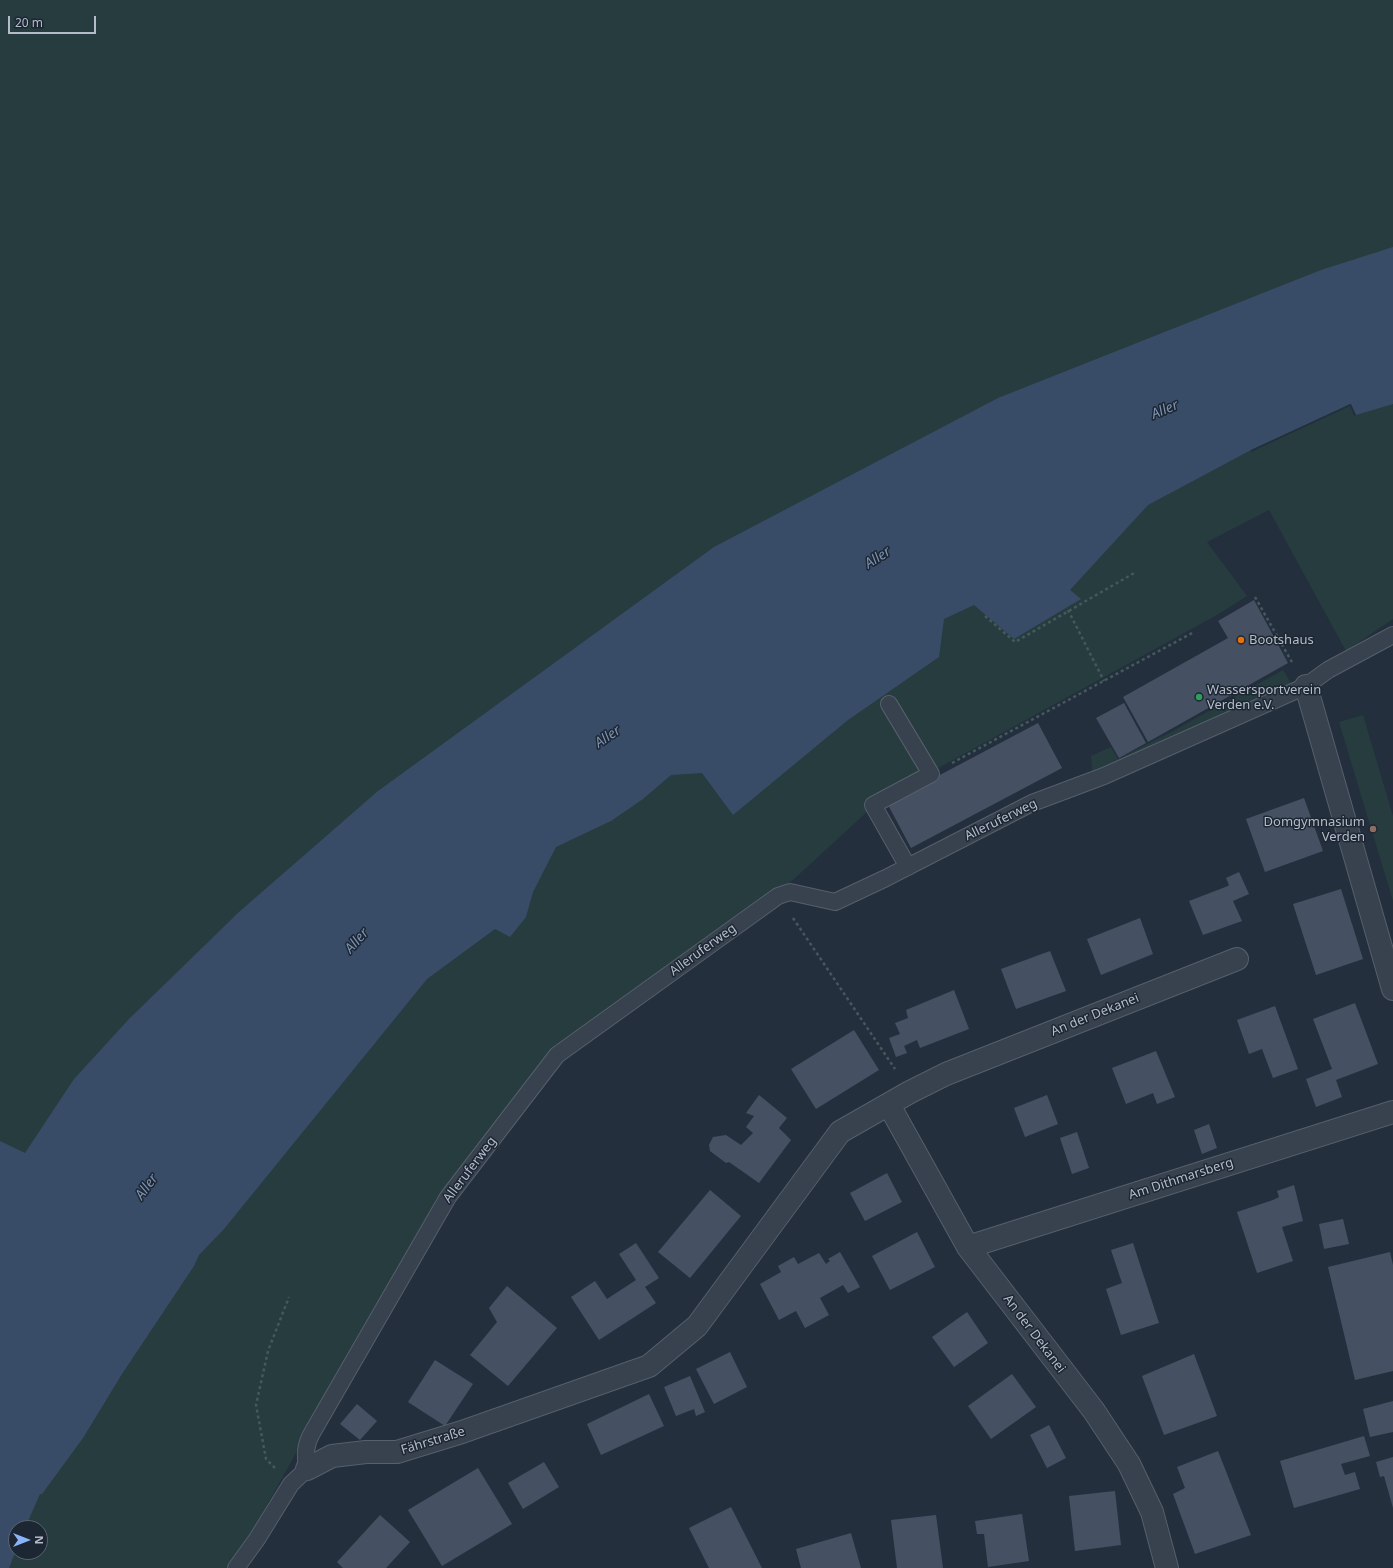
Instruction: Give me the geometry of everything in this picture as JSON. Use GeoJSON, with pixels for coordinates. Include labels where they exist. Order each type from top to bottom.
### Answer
{"type":"FeatureCollection","features":[{"type":"Feature","properties":{"kind":"street"},"geometry":{"type":"LineString","coordinates":[[1306,686],[1393,989]]}},
{"type":"Feature","properties":{"kind":"street","name":"An der Dekanei"},"geometry":{"type":"LineString","coordinates":[[649,1366],[697,1326],[840,1132],[910,1092],[946,1074],[1237,959]]}},
{"type":"Feature","properties":{"kind":"street","name":"An der Dekanei"},"geometry":{"type":"LineString","coordinates":[[889,1105],[968,1247],[1094,1411],[1129,1464],[1152,1512],[1167,1568]]}},
{"type":"Feature","properties":{"kind":"street","name":"Am Dithmarsberg"},"geometry":{"type":"LineString","coordinates":[[968,1247],[1393,1112]]}},
{"type":"Feature","properties":{"kind":"street","name":"Fährstraße"},"geometry":{"type":"LineString","coordinates":[[307,1469],[332,1456],[366,1452],[397,1452],[448,1437],[649,1366]]}},
{"type":"Feature","properties":{"kind":"lane","name":"Alleruferweg"},"geometry":{"type":"LineString","coordinates":[[307,1469],[305,1456],[307,1442],[448,1197],[557,1055],[778,896],[790,892],[835,902],[908,867],[1032,803],[1104,776],[1306,686],[1328,670],[1393,635]]}},
{"type":"Feature","properties":{"kind":"lane"},"geometry":{"type":"LineString","coordinates":[[889,704],[931,774],[873,805],[908,867]]}},
{"type":"Feature","properties":{"kind":"lane","name":"Fährstraße"},"geometry":{"type":"LineString","coordinates":[[236,1568],[257,1539],[290,1484],[307,1469]]}},
{"type":"Feature","properties":{"kind":"path"},"geometry":{"type":"LineString","coordinates":[[985,616],[1015,642],[1136,572]]}},
{"type":"Feature","properties":{"kind":"path"},"geometry":{"type":"LineString","coordinates":[[1255,597],[1306,686]]}},
{"type":"Feature","properties":{"kind":"path"},"geometry":{"type":"LineString","coordinates":[[1068,610],[1104,681]]}},
{"type":"Feature","properties":{"kind":"path"},"geometry":{"type":"LineString","coordinates":[[931,774],[1194,632]]}},
{"type":"Feature","properties":{"kind":"path"},"geometry":{"type":"LineString","coordinates":[[778,896],[910,1092]]}},
{"type":"Feature","properties":{"kind":"path"},"geometry":{"type":"LineString","coordinates":[[289,1297],[268,1351],[256,1405],[266,1459],[290,1484]]}},
{"type":"Feature","properties":{"kind":"green space"},"geometry":{"type":"Polygon","coordinates":[[[0,0],[1393,0],[1393,619],[1346,651],[1269,510],[1207,542],[1247,596],[1217,615],[880,800],[794,879],[632,999],[544,1067],[436,1200],[235,1563],[230,1568],[0,1568],[0,0]]]}},
{"type":"Feature","properties":{"kind":"green space"},"geometry":{"type":"Polygon","coordinates":[[[1283,670],[1294,688],[1093,780],[1091,756],[1111,747],[1118,759],[1171,732],[1283,670]]]}},
{"type":"Feature","properties":{"kind":"green space"},"geometry":{"type":"Polygon","coordinates":[[[1363,715],[1393,816],[1393,901],[1339,722],[1363,715]]]}},
{"type":"Feature","properties":{"kind":"water","name":"Aller"},"geometry":{"type":"Polygon","coordinates":[[[1393,247],[1393,404],[1356,415],[1350,404],[1251,450],[1148,505],[1070,590],[1081,599],[1014,639],[974,605],[944,619],[939,657],[848,720],[733,815],[702,773],[671,775],[643,799],[611,821],[556,847],[533,892],[526,917],[510,937],[495,929],[427,979],[224,1229],[199,1255],[194,1266],[122,1374],[83,1438],[42,1494],[40,1494],[29,1520],[8,1520],[8,1560],[12,1560],[9,1568],[0,1568],[0,1141],[25,1153],[74,1079],[129,1019],[239,912],[378,791],[714,547],[998,398],[1321,270],[1393,247]]]}},
{"type":"Feature","properties":{"kind":"pier"},"geometry":{"type":"Polygon","coordinates":[[[1351,404],[1356,415],[1354,416],[1350,406],[1251,452],[1251,450],[1351,404]]]}},
{"type":"Feature","properties":{"kind":"building"},"geometry":{"type":"Polygon","coordinates":[[[1254,600],[1288,663],[1148,742],[1123,697],[1228,638],[1218,621],[1254,600]]]}},
{"type":"Feature","properties":{"kind":"building"},"geometry":{"type":"Polygon","coordinates":[[[1124,703],[1146,743],[1119,758],[1096,718],[1124,703]]]}},
{"type":"Feature","properties":{"kind":"building"},"geometry":{"type":"Polygon","coordinates":[[[1038,723],[1062,768],[911,848],[887,803],[1038,723]]]}},
{"type":"Feature","properties":{"kind":"building"},"geometry":{"type":"Polygon","coordinates":[[[1304,798],[1323,851],[1265,872],[1246,819],[1304,798]]]}},
{"type":"Feature","properties":{"kind":"building"},"geometry":{"type":"Polygon","coordinates":[[[1239,872],[1249,894],[1233,901],[1242,921],[1203,935],[1189,901],[1228,886],[1229,885],[1226,878],[1239,872]]]}},
{"type":"Feature","properties":{"kind":"building"},"geometry":{"type":"Polygon","coordinates":[[[1341,889],[1363,959],[1316,975],[1293,904],[1341,889]]]}},
{"type":"Feature","properties":{"kind":"building"},"geometry":{"type":"Polygon","coordinates":[[[1140,918],[1153,954],[1101,975],[1087,939],[1140,918]]]}},
{"type":"Feature","properties":{"kind":"building"},"geometry":{"type":"Polygon","coordinates":[[[1050,951],[1066,991],[1016,1009],[1001,969],[1050,951]]]}},
{"type":"Feature","properties":{"kind":"building"},"geometry":{"type":"Polygon","coordinates":[[[954,990],[969,1029],[920,1048],[917,1040],[904,1046],[907,1053],[896,1057],[889,1038],[900,1034],[895,1023],[908,1018],[906,1010],[954,990]]]}},
{"type":"Feature","properties":{"kind":"building"},"geometry":{"type":"Polygon","coordinates":[[[1355,1003],[1378,1064],[1336,1080],[1342,1097],[1316,1107],[1306,1079],[1332,1069],[1313,1019],[1355,1003]]]}},
{"type":"Feature","properties":{"kind":"building"},"geometry":{"type":"Polygon","coordinates":[[[1275,1006],[1298,1069],[1273,1078],[1262,1049],[1249,1054],[1237,1020],[1275,1006]]]}},
{"type":"Feature","properties":{"kind":"building"},"geometry":{"type":"Polygon","coordinates":[[[854,1030],[879,1070],[816,1109],[791,1069],[854,1030]]]}},
{"type":"Feature","properties":{"kind":"building"},"geometry":{"type":"Polygon","coordinates":[[[1156,1051],[1175,1097],[1157,1104],[1153,1093],[1126,1104],[1112,1068],[1156,1051]]]}},
{"type":"Feature","properties":{"kind":"building"},"geometry":{"type":"Polygon","coordinates":[[[759,1095],[787,1118],[779,1128],[791,1140],[759,1183],[729,1162],[726,1163],[710,1151],[709,1145],[713,1137],[726,1135],[741,1145],[753,1133],[746,1127],[754,1116],[746,1113],[759,1095]]]}},
{"type":"Feature","properties":{"kind":"building"},"geometry":{"type":"Polygon","coordinates":[[[1047,1095],[1058,1124],[1025,1137],[1014,1108],[1047,1095]]]}},
{"type":"Feature","properties":{"kind":"building"},"geometry":{"type":"Polygon","coordinates":[[[1209,1124],[1217,1148],[1202,1154],[1194,1130],[1209,1124]]]}},
{"type":"Feature","properties":{"kind":"building"},"geometry":{"type":"Polygon","coordinates":[[[1077,1132],[1089,1168],[1072,1174],[1060,1138],[1077,1132]]]}},
{"type":"Feature","properties":{"kind":"building"},"geometry":{"type":"Polygon","coordinates":[[[887,1173],[902,1202],[865,1221],[850,1193],[887,1173]]]}},
{"type":"Feature","properties":{"kind":"building"},"geometry":{"type":"Polygon","coordinates":[[[1294,1185],[1303,1221],[1282,1227],[1293,1261],[1257,1273],[1237,1212],[1273,1200],[1279,1197],[1277,1191],[1294,1185]]]}},
{"type":"Feature","properties":{"kind":"building"},"geometry":{"type":"Polygon","coordinates":[[[710,1190],[741,1216],[690,1278],[658,1252],[710,1190]]]}},
{"type":"Feature","properties":{"kind":"building"},"geometry":{"type":"Polygon","coordinates":[[[1343,1219],[1349,1244],[1324,1249],[1319,1224],[1343,1219]]]}},
{"type":"Feature","properties":{"kind":"building"},"geometry":{"type":"Polygon","coordinates":[[[917,1232],[935,1267],[890,1290],[872,1256],[917,1232]]]}},
{"type":"Feature","properties":{"kind":"building"},"geometry":{"type":"Polygon","coordinates":[[[636,1243],[659,1278],[645,1287],[656,1303],[599,1340],[571,1297],[595,1281],[607,1299],[636,1280],[619,1254],[636,1243]]]}},
{"type":"Feature","properties":{"kind":"building"},"geometry":{"type":"Polygon","coordinates":[[[1133,1243],[1159,1323],[1121,1335],[1106,1289],[1122,1283],[1111,1250],[1133,1243]]]}},
{"type":"Feature","properties":{"kind":"building"},"geometry":{"type":"Polygon","coordinates":[[[840,1252],[860,1287],[848,1293],[843,1285],[820,1298],[829,1315],[805,1328],[796,1311],[779,1320],[760,1284],[781,1272],[778,1266],[794,1257],[798,1264],[819,1253],[826,1264],[830,1261],[828,1259],[840,1252]]]}},
{"type":"Feature","properties":{"kind":"building"},"geometry":{"type":"Polygon","coordinates":[[[1390,1252],[1393,1265],[1393,1371],[1355,1380],[1328,1267],[1390,1252]]]}},
{"type":"Feature","properties":{"kind":"building"},"geometry":{"type":"Polygon","coordinates":[[[507,1286],[557,1328],[508,1386],[470,1355],[497,1322],[489,1308],[507,1286]]]}},
{"type":"Feature","properties":{"kind":"building"},"geometry":{"type":"Polygon","coordinates":[[[967,1312],[988,1343],[954,1367],[932,1337],[967,1312]]]}},
{"type":"Feature","properties":{"kind":"building"},"geometry":{"type":"Polygon","coordinates":[[[730,1352],[747,1387],[714,1404],[696,1369],[730,1352]]]}},
{"type":"Feature","properties":{"kind":"building"},"geometry":{"type":"Polygon","coordinates":[[[1194,1354],[1217,1416],[1164,1435],[1142,1376],[1194,1354]]]}},
{"type":"Feature","properties":{"kind":"building"},"geometry":{"type":"Polygon","coordinates":[[[435,1360],[473,1384],[445,1426],[408,1402],[435,1360]]]}},
{"type":"Feature","properties":{"kind":"building"},"geometry":{"type":"Polygon","coordinates":[[[1012,1374],[1036,1407],[991,1439],[968,1406],[1012,1374]]]}},
{"type":"Feature","properties":{"kind":"building"},"geometry":{"type":"Polygon","coordinates":[[[690,1376],[705,1412],[696,1416],[694,1409],[676,1416],[664,1387],[690,1376]]]}},
{"type":"Feature","properties":{"kind":"building"},"geometry":{"type":"Polygon","coordinates":[[[649,1394],[664,1426],[601,1455],[587,1424],[649,1394]]]}},
{"type":"Feature","properties":{"kind":"building"},"geometry":{"type":"Polygon","coordinates":[[[1393,1401],[1393,1432],[1370,1437],[1363,1409],[1393,1401]]]}},
{"type":"Feature","properties":{"kind":"building"},"geometry":{"type":"Polygon","coordinates":[[[357,1404],[377,1421],[360,1440],[340,1424],[357,1404]]]}},
{"type":"Feature","properties":{"kind":"building"},"geometry":{"type":"Polygon","coordinates":[[[1049,1425],[1066,1458],[1047,1468],[1030,1435],[1049,1425]]]}},
{"type":"Feature","properties":{"kind":"building"},"geometry":{"type":"Polygon","coordinates":[[[1364,1436],[1370,1456],[1341,1464],[1345,1475],[1355,1472],[1360,1489],[1294,1508],[1280,1461],[1364,1436]]]}},
{"type":"Feature","properties":{"kind":"building"},"geometry":{"type":"Polygon","coordinates":[[[1218,1451],[1251,1535],[1195,1554],[1173,1494],[1185,1488],[1177,1467],[1218,1451]]]}},
{"type":"Feature","properties":{"kind":"building"},"geometry":{"type":"Polygon","coordinates":[[[1393,1457],[1393,1508],[1384,1476],[1380,1477],[1376,1462],[1393,1457]]]}},
{"type":"Feature","properties":{"kind":"building"},"geometry":{"type":"Polygon","coordinates":[[[544,1462],[559,1487],[523,1509],[508,1483],[544,1462]]]}},
{"type":"Feature","properties":{"kind":"building"},"geometry":{"type":"Polygon","coordinates":[[[478,1468],[512,1524],[442,1566],[408,1510],[478,1468]]]}},
{"type":"Feature","properties":{"kind":"building"},"geometry":{"type":"Polygon","coordinates":[[[1115,1491],[1121,1545],[1075,1551],[1069,1496],[1115,1491]]]}},
{"type":"Feature","properties":{"kind":"building"},"geometry":{"type":"Polygon","coordinates":[[[731,1507],[762,1568],[709,1568],[689,1528],[731,1507]]]}},
{"type":"Feature","properties":{"kind":"building"},"geometry":{"type":"Polygon","coordinates":[[[1022,1514],[1029,1561],[988,1567],[984,1534],[977,1534],[975,1521],[1022,1514]]]}},
{"type":"Feature","properties":{"kind":"building"},"geometry":{"type":"Polygon","coordinates":[[[380,1515],[410,1542],[386,1568],[343,1568],[337,1562],[380,1515]]]}},
{"type":"Feature","properties":{"kind":"building"},"geometry":{"type":"Polygon","coordinates":[[[936,1515],[943,1568],[897,1568],[891,1520],[936,1515]]]}},
{"type":"Feature","properties":{"kind":"building"},"geometry":{"type":"Polygon","coordinates":[[[851,1533],[861,1568],[801,1568],[796,1549],[851,1533]]]}},
{"type":"Feature","properties":{"kind":"place","name":"Bootshaus"},"geometry":{"type":"Point","coordinates":[1241,640]}},
{"type":"Feature","properties":{"kind":"place","name":"Wassersportverein Verden e.V."},"geometry":{"type":"Point","coordinates":[1199,697]}},
{"type":"Feature","properties":{"kind":"place","name":"Domgymnasium Verden"},"geometry":{"type":"Point","coordinates":[1373,829]}}]}
